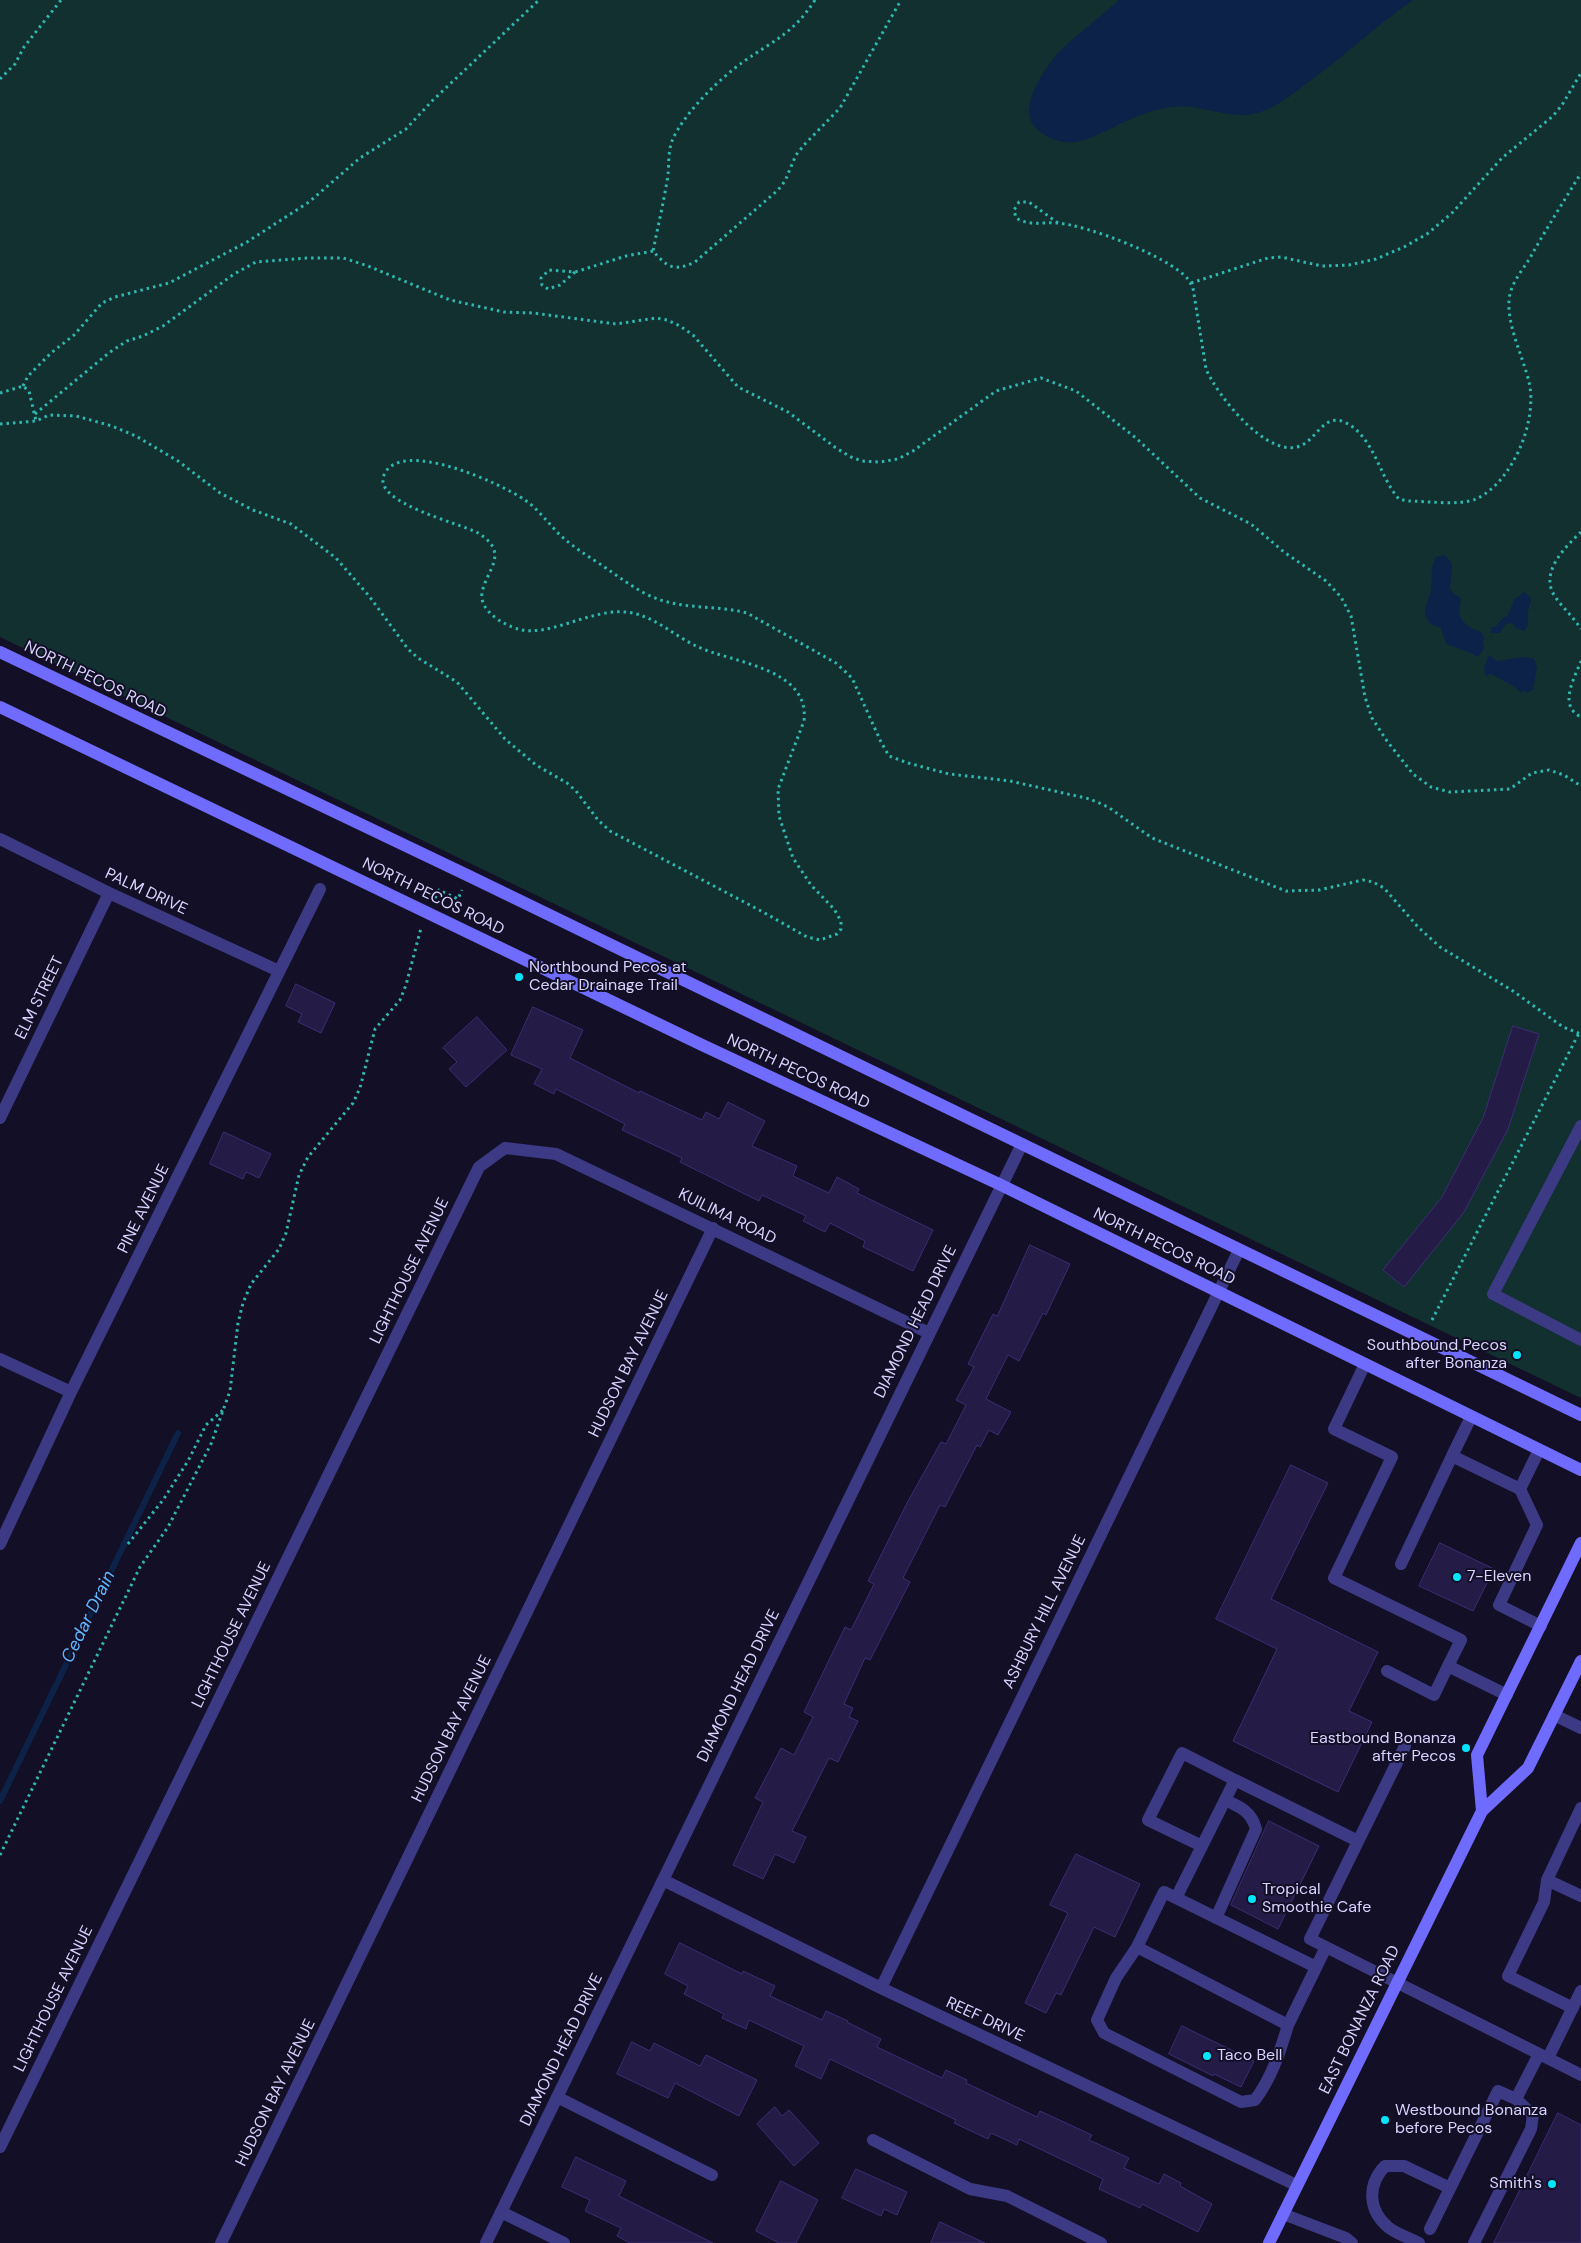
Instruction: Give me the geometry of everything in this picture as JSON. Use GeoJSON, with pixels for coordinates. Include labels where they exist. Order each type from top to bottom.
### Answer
{"type":"FeatureCollection","features":[{"type":"Feature","properties":{"kind":"main road","name":"NORTH PECOS ROAD"},"geometry":{"type":"LineString","coordinates":[[0,652],[1581,1415]]}},
{"type":"Feature","properties":{"kind":"main road","name":"NORTH PECOS ROAD"},"geometry":{"type":"LineString","coordinates":[[0,707],[700,1044],[1001,1185],[1581,1470]]}},
{"type":"Feature","properties":{"kind":"main road"},"geometry":{"type":"LineString","coordinates":[[1482,1811],[1477,1755],[1581,1543]]}},
{"type":"Feature","properties":{"kind":"main road","name":"EAST BONANZA ROAD"},"geometry":{"type":"LineString","coordinates":[[1269,2243],[1482,1811],[1528,1768],[1581,1661]]}},
{"type":"Feature","properties":{"kind":"street","name":"PALM DRIVE"},"geometry":{"type":"LineString","coordinates":[[0,839],[109,893],[279,972]]}},
{"type":"Feature","properties":{"kind":"street","name":"PINE AVENUE"},"geometry":{"type":"LineString","coordinates":[[0,1544],[71,1392],[320,889]]}},
{"type":"Feature","properties":{"kind":"street","name":"ELM STREET"},"geometry":{"type":"LineString","coordinates":[[0,1118],[109,893]]}},
{"type":"Feature","properties":{"kind":"street"},"geometry":{"type":"LineString","coordinates":[[1581,1126],[1493,1294],[1581,1340]]}},
{"type":"Feature","properties":{"kind":"street","name":"DIAMOND HEAD DRIVE"},"geometry":{"type":"LineString","coordinates":[[486,2243],[1022,1144]]}},
{"type":"Feature","properties":{"kind":"street","name":"KUILIMA ROAD"},"geometry":{"type":"LineString","coordinates":[[505,1148],[556,1154],[929,1333]]}},
{"type":"Feature","properties":{"kind":"street","name":"LIGHTHOUSE AVENUE"},"geometry":{"type":"LineString","coordinates":[[0,2147],[479,1167],[505,1148]]}},
{"type":"Feature","properties":{"kind":"street","name":"HUDSON BAY AVENUE"},"geometry":{"type":"LineString","coordinates":[[221,2243],[713,1228]]}},
{"type":"Feature","properties":{"kind":"street","name":"ASHBURY HILL AVENUE"},"geometry":{"type":"LineString","coordinates":[[881,1988],[1239,1250]]}},
{"type":"Feature","properties":{"kind":"street"},"geometry":{"type":"LineString","coordinates":[[0,1359],[71,1392]]}},
{"type":"Feature","properties":{"kind":"street"},"geometry":{"type":"LineString","coordinates":[[1365,1364],[1334,1429],[1392,1457],[1334,1578],[1461,1640],[1434,1695],[1387,1671]]}},
{"type":"Feature","properties":{"kind":"street"},"geometry":{"type":"LineString","coordinates":[[1401,1564],[1471,1417]]}},
{"type":"Feature","properties":{"kind":"street"},"geometry":{"type":"LineString","coordinates":[[1520,1489],[1539,1450]]}},
{"type":"Feature","properties":{"kind":"street"},"geometry":{"type":"LineString","coordinates":[[1452,1456],[1520,1489],[1537,1525],[1499,1605],[1540,1626]]}},
{"type":"Feature","properties":{"kind":"street"},"geometry":{"type":"LineString","coordinates":[[1448,1666],[1507,1695]]}},
{"type":"Feature","properties":{"kind":"street"},"geometry":{"type":"LineString","coordinates":[[1554,1715],[1581,1728]]}},
{"type":"Feature","properties":{"kind":"street"},"geometry":{"type":"LineString","coordinates":[[1405,1746],[1310,1939],[1396,1984],[1581,2075]]}},
{"type":"Feature","properties":{"kind":"street"},"geometry":{"type":"LineString","coordinates":[[1202,1846],[1148,1820],[1182,1753],[1358,1841]]}},
{"type":"Feature","properties":{"kind":"street"},"geometry":{"type":"LineString","coordinates":[[1176,1898],[1235,1780]]}},
{"type":"Feature","properties":{"kind":"street"},"geometry":{"type":"LineString","coordinates":[[1216,1918],[1256,1829],[1253,1818],[1246,1811],[1225,1800]]}},
{"type":"Feature","properties":{"kind":"street"},"geometry":{"type":"LineString","coordinates":[[1573,2008],[1508,1976],[1544,1902],[1547,1880],[1581,1808]]}},
{"type":"Feature","properties":{"kind":"street","name":"REEF DRIVE"},"geometry":{"type":"LineString","coordinates":[[663,1880],[881,1988],[1296,2185]]}},
{"type":"Feature","properties":{"kind":"street"},"geometry":{"type":"LineString","coordinates":[[1547,1880],[1581,1896]]}},
{"type":"Feature","properties":{"kind":"street"},"geometry":{"type":"LineString","coordinates":[[1316,1967],[1164,1892],[1137,1947],[1116,1978],[1097,2020],[1104,2033],[1241,2102],[1255,2100],[1265,2086],[1277,2061],[1288,2025],[1326,1947]]}},
{"type":"Feature","properties":{"kind":"street"},"geometry":{"type":"LineString","coordinates":[[1137,1947],[1288,2025]]}},
{"type":"Feature","properties":{"kind":"street"},"geometry":{"type":"LineString","coordinates":[[1516,2099],[1573,2008],[1581,1990]]}},
{"type":"Feature","properties":{"kind":"street"},"geometry":{"type":"LineString","coordinates":[[1430,2229],[1498,2091],[1516,2099],[1533,2115],[1530,2129],[1474,2243]]}},
{"type":"Feature","properties":{"kind":"street"},"geometry":{"type":"LineString","coordinates":[[557,2097],[712,2175]]}},
{"type":"Feature","properties":{"kind":"street"},"geometry":{"type":"LineString","coordinates":[[873,2140],[970,2189],[1007,2196],[1101,2243]]}},
{"type":"Feature","properties":{"kind":"street"},"geometry":{"type":"LineString","coordinates":[[1419,2243],[1388,2228],[1374,2210],[1371,2195],[1376,2175],[1385,2166],[1404,2166],[1450,2188]]}},
{"type":"Feature","properties":{"kind":"street"},"geometry":{"type":"LineString","coordinates":[[501,2212],[564,2243]]}},
{"type":"Feature","properties":{"kind":"street"},"geometry":{"type":"LineString","coordinates":[[1283,2214],[1346,2238],[1352,2243]]}},
{"type":"Feature","properties":{"kind":"path"},"geometry":{"type":"LineString","coordinates":[[0,79],[15,64],[24,47],[61,0]]}},
{"type":"Feature","properties":{"kind":"path"},"geometry":{"type":"LineString","coordinates":[[0,393],[23,386],[28,376],[51,353],[74,335],[102,304],[115,297],[169,283],[247,242],[309,202],[360,158],[406,130],[432,102],[539,0]]}},
{"type":"Feature","properties":{"kind":"path"},"geometry":{"type":"LineString","coordinates":[[653,251],[668,174],[669,155],[672,142],[682,124],[712,90],[742,62],[789,32],[806,14],[815,0]]}},
{"type":"Feature","properties":{"kind":"path"},"geometry":{"type":"LineString","coordinates":[[653,251],[662,261],[672,267],[683,268],[695,262],[769,199],[785,181],[796,155],[840,108],[901,0]]}},
{"type":"Feature","properties":{"kind":"path"},"geometry":{"type":"LineString","coordinates":[[1191,284],[1268,258],[1281,257],[1322,266],[1349,265],[1376,259],[1404,247],[1426,234],[1448,217],[1469,197],[1502,158],[1553,116],[1562,105],[1581,73]]}},
{"type":"Feature","properties":{"kind":"path"},"geometry":{"type":"LineString","coordinates":[[1058,223],[1028,202],[1019,202],[1014,210],[1016,218],[1021,221],[1034,224],[1058,223],[1120,240],[1165,262],[1187,278],[1191,284],[1199,316],[1206,369],[1211,382],[1237,413],[1266,440],[1283,447],[1299,447],[1328,422],[1343,421],[1358,432],[1366,442],[1399,499],[1408,501],[1474,500],[1494,488],[1510,468],[1524,436],[1532,399],[1518,343],[1511,330],[1510,293],[1550,222],[1581,173]]}},
{"type":"Feature","properties":{"kind":"path"},"geometry":{"type":"LineString","coordinates":[[575,272],[556,288],[548,289],[542,285],[541,278],[549,270],[575,272],[626,256],[653,251]]}},
{"type":"Feature","properties":{"kind":"path"},"geometry":{"type":"LineString","coordinates":[[35,414],[110,352],[127,341],[143,336],[163,326],[241,270],[256,262],[307,258],[343,258],[368,266],[450,300],[504,312],[533,313],[616,324],[656,318],[667,320],[694,335],[738,387],[788,412],[836,448],[862,461],[880,462],[898,459],[913,451],[996,391],[1041,378],[1076,391],[1136,438],[1200,498],[1251,524],[1284,552],[1326,581],[1341,597],[1353,622],[1364,697],[1372,718],[1387,741],[1414,774],[1431,787],[1450,792],[1510,789],[1532,773],[1549,770],[1564,775],[1581,786]]}},
{"type":"Feature","properties":{"kind":"path"},"geometry":{"type":"LineString","coordinates":[[23,386],[28,391],[36,421]]}},
{"type":"Feature","properties":{"kind":"path"},"geometry":{"type":"LineString","coordinates":[[0,424],[36,421],[49,415],[76,416],[112,426],[136,436],[178,461],[220,494],[254,510],[291,524],[336,558],[374,603],[408,649],[418,658],[457,682],[505,739],[536,765],[567,783],[598,820],[610,831],[763,912],[806,937],[820,940],[830,938],[841,929],[841,921],[834,909],[811,885],[793,858],[779,816],[778,789],[801,731],[804,716],[802,698],[795,690],[780,677],[697,647],[660,625],[628,612],[593,615],[540,630],[520,630],[504,623],[493,616],[483,603],[482,594],[494,562],[494,550],[487,539],[475,532],[434,518],[385,490],[382,483],[385,472],[393,465],[424,460],[442,464],[480,478],[527,501],[573,546],[647,594],[664,602],[704,609],[734,610],[747,613],[819,653],[836,663],[852,678],[880,742],[889,756],[949,774],[1010,781],[1090,799],[1108,807],[1152,838],[1286,891],[1320,890],[1363,880],[1373,882],[1384,888],[1418,928],[1440,947],[1513,991],[1563,1027],[1580,1034],[1432,1320]]}},
{"type":"Feature","properties":{"kind":"path"},"geometry":{"type":"LineString","coordinates":[[1581,532],[1556,562],[1550,582],[1554,596],[1581,629]]}},
{"type":"Feature","properties":{"kind":"path"},"geometry":{"type":"LineString","coordinates":[[1581,661],[1569,694],[1568,704],[1573,712],[1581,717]]}},
{"type":"Feature","properties":{"kind":"path"},"geometry":{"type":"LineString","coordinates":[[439,890],[458,899]]}},
{"type":"Feature","properties":{"kind":"path"},"geometry":{"type":"LineString","coordinates":[[0,1855],[140,1567],[168,1527],[211,1444],[230,1391],[238,1323],[243,1303],[251,1284],[279,1249],[286,1233],[299,1175],[308,1157],[353,1103],[360,1088],[375,1029],[400,1000],[406,985],[419,931]]}},
{"type":"Feature","properties":{"kind":"path"},"geometry":{"type":"LineString","coordinates":[[128,1544],[163,1500],[188,1461],[206,1425],[223,1409]]}},
{"type":"Feature","properties":{"kind":"green space"},"geometry":{"type":"Polygon","coordinates":[[[0,0],[1581,0],[1581,1398],[0,637],[0,0]]]}},
{"type":"Feature","properties":{"kind":"water"},"geometry":{"type":"Polygon","coordinates":[[[1119,0],[1413,0],[1295,92],[1277,105],[1264,111],[1236,115],[1192,107],[1171,107],[1140,115],[1080,141],[1065,142],[1050,138],[1037,129],[1031,120],[1029,110],[1031,99],[1041,76],[1062,49],[1119,0]]]}},
{"type":"Feature","properties":{"kind":"water"},"geometry":{"type":"Polygon","coordinates":[[[1445,555],[1452,563],[1450,589],[1461,598],[1459,610],[1461,618],[1470,627],[1481,632],[1485,639],[1483,640],[1484,648],[1478,657],[1446,644],[1441,628],[1430,624],[1425,615],[1425,608],[1431,591],[1432,567],[1436,557],[1445,555]]]}},
{"type":"Feature","properties":{"kind":"water"},"geometry":{"type":"Polygon","coordinates":[[[1524,592],[1531,598],[1526,629],[1524,631],[1515,628],[1510,623],[1506,624],[1500,633],[1490,633],[1492,627],[1495,627],[1507,616],[1515,599],[1524,592]]]}},
{"type":"Feature","properties":{"kind":"water"},"geometry":{"type":"Polygon","coordinates":[[[1489,655],[1497,661],[1525,657],[1534,659],[1537,667],[1533,690],[1526,693],[1524,690],[1521,693],[1515,687],[1491,674],[1485,676],[1484,667],[1489,655]]]}},
{"type":"Feature","properties":{"kind":"building"},"geometry":{"type":"Polygon","coordinates":[[[296,984],[335,1003],[321,1033],[298,1022],[302,1014],[286,1006],[296,984]]]}},
{"type":"Feature","properties":{"kind":"building"},"geometry":{"type":"Polygon","coordinates":[[[533,1007],[583,1030],[570,1058],[639,1093],[640,1091],[702,1120],[706,1112],[719,1119],[728,1102],[765,1121],[752,1146],[797,1166],[793,1176],[829,1193],[837,1177],[859,1189],[857,1193],[933,1230],[913,1271],[863,1247],[865,1241],[830,1223],[825,1232],[803,1221],[806,1216],[762,1195],[759,1201],[680,1162],[682,1158],[622,1130],[625,1124],[556,1089],[554,1094],[534,1084],[542,1069],[511,1055],[533,1007]]]}},
{"type":"Feature","properties":{"kind":"building"},"geometry":{"type":"Polygon","coordinates":[[[477,1017],[507,1050],[466,1087],[449,1069],[457,1062],[443,1048],[477,1017]]]}},
{"type":"Feature","properties":{"kind":"building"},"geometry":{"type":"Polygon","coordinates":[[[1513,1026],[1539,1034],[1508,1129],[1464,1212],[1404,1287],[1383,1270],[1442,1197],[1483,1118],[1513,1026]]]}},
{"type":"Feature","properties":{"kind":"building"},"geometry":{"type":"Polygon","coordinates":[[[224,1132],[271,1154],[259,1178],[246,1172],[243,1179],[210,1164],[224,1132]]]}},
{"type":"Feature","properties":{"kind":"building"},"geometry":{"type":"Polygon","coordinates":[[[1030,1245],[1070,1264],[1046,1315],[1043,1313],[1019,1361],[1008,1355],[986,1399],[1011,1412],[998,1435],[989,1430],[980,1447],[977,1445],[945,1507],[940,1505],[903,1578],[910,1582],[870,1660],[865,1658],[844,1704],[853,1708],[849,1717],[858,1721],[838,1762],[829,1758],[792,1831],[806,1837],[794,1863],[775,1854],[763,1879],[733,1865],[763,1802],[755,1798],[781,1748],[794,1755],[813,1717],[804,1712],[845,1627],[851,1630],[874,1584],[868,1581],[907,1503],[941,1442],[946,1444],[966,1405],[956,1400],[974,1367],[968,1364],[993,1314],[997,1316],[1030,1245]]]}},
{"type":"Feature","properties":{"kind":"building"},"geometry":{"type":"Polygon","coordinates":[[[1291,1465],[1328,1483],[1271,1599],[1378,1652],[1349,1711],[1372,1722],[1338,1792],[1233,1741],[1277,1649],[1216,1619],[1291,1465]]]}},
{"type":"Feature","properties":{"kind":"building","name":"7-Eleven"},"geometry":{"type":"Polygon","coordinates":[[[1440,1543],[1494,1569],[1473,1611],[1419,1586],[1440,1543]]]}},
{"type":"Feature","properties":{"kind":"building"},"geometry":{"type":"Polygon","coordinates":[[[1269,1821],[1319,1846],[1278,1929],[1231,1905],[1269,1821]]]}},
{"type":"Feature","properties":{"kind":"building"},"geometry":{"type":"Polygon","coordinates":[[[1076,1854],[1140,1884],[1115,1937],[1094,1927],[1061,1995],[1056,1993],[1046,2013],[1025,2003],[1068,1913],[1050,1905],[1076,1854]]]}},
{"type":"Feature","properties":{"kind":"building"},"geometry":{"type":"Polygon","coordinates":[[[680,1943],[742,1974],[743,1971],[775,1986],[770,1996],[822,2020],[826,2011],[848,2021],[881,2039],[877,2047],[942,2078],[946,2070],[967,2080],[966,2083],[1037,2117],[1040,2111],[1092,2135],[1089,2140],[1129,2158],[1124,2168],[1159,2184],[1164,2174],[1181,2183],[1180,2186],[1212,2204],[1198,2232],[1142,2204],[1140,2208],[1099,2189],[1103,2179],[1019,2139],[1017,2145],[991,2133],[988,2139],[954,2123],[956,2120],[830,2059],[821,2079],[795,2066],[804,2046],[749,2020],[746,2029],[722,2018],[724,2014],[684,1994],[688,1986],[665,1974],[680,1943]]]}},
{"type":"Feature","properties":{"kind":"building","name":"Taco Bell"},"geometry":{"type":"Polygon","coordinates":[[[1182,2026],[1254,2061],[1241,2087],[1214,2074],[1213,2076],[1169,2054],[1182,2026]]]}},
{"type":"Feature","properties":{"kind":"building"},"geometry":{"type":"Polygon","coordinates":[[[632,2042],[650,2051],[654,2043],[700,2066],[706,2055],[757,2080],[739,2116],[675,2083],[668,2098],[617,2074],[632,2042]]]}},
{"type":"Feature","properties":{"kind":"building"},"geometry":{"type":"Polygon","coordinates":[[[775,2107],[782,2116],[789,2110],[819,2143],[794,2166],[757,2124],[775,2107]]]}},
{"type":"Feature","properties":{"kind":"building","name":"Smith's"},"geometry":{"type":"Polygon","coordinates":[[[1558,2113],[1581,2125],[1581,2243],[1494,2243],[1558,2113]]]}},
{"type":"Feature","properties":{"kind":"building"},"geometry":{"type":"Polygon","coordinates":[[[576,2157],[626,2181],[619,2196],[713,2243],[630,2243],[617,2236],[621,2228],[585,2211],[590,2200],[562,2187],[576,2157]]]}},
{"type":"Feature","properties":{"kind":"building"},"geometry":{"type":"Polygon","coordinates":[[[856,2169],[907,2192],[897,2215],[884,2209],[881,2216],[842,2198],[856,2169]]]}},
{"type":"Feature","properties":{"kind":"building"},"geometry":{"type":"Polygon","coordinates":[[[781,2181],[818,2200],[796,2243],[779,2243],[756,2231],[781,2181]]]}},
{"type":"Feature","properties":{"kind":"building"},"geometry":{"type":"Polygon","coordinates":[[[940,2222],[985,2243],[931,2243],[940,2222]]]}},
{"type":"Feature","properties":{"kind":"waterway","name":"Cedar Drain"},"geometry":{"type":"LineString","coordinates":[[0,1801],[178,1433]]}},
{"type":"Feature","properties":{"kind":"place","name":"Northbound Pecos at Cedar Drainage Trail"},"geometry":{"type":"Point","coordinates":[519,977]}},
{"type":"Feature","properties":{"kind":"place","name":"Southbound Pecos after Bonanza"},"geometry":{"type":"Point","coordinates":[1517,1355]}},
{"type":"Feature","properties":{"kind":"place","name":"7-Eleven"},"geometry":{"type":"Point","coordinates":[1457,1577]}},
{"type":"Feature","properties":{"kind":"place","name":"Eastbound Bonanza after Pecos"},"geometry":{"type":"Point","coordinates":[1466,1748]}},
{"type":"Feature","properties":{"kind":"place","name":"Tropical Smoothie Cafe"},"geometry":{"type":"Point","coordinates":[1252,1899]}},
{"type":"Feature","properties":{"kind":"place","name":"Taco Bell"},"geometry":{"type":"Point","coordinates":[1207,2056]}},
{"type":"Feature","properties":{"kind":"place","name":"Westbound Bonanza before Pecos"},"geometry":{"type":"Point","coordinates":[1385,2120]}},
{"type":"Feature","properties":{"kind":"place","name":"Smith's"},"geometry":{"type":"Point","coordinates":[1552,2184]}}]}
